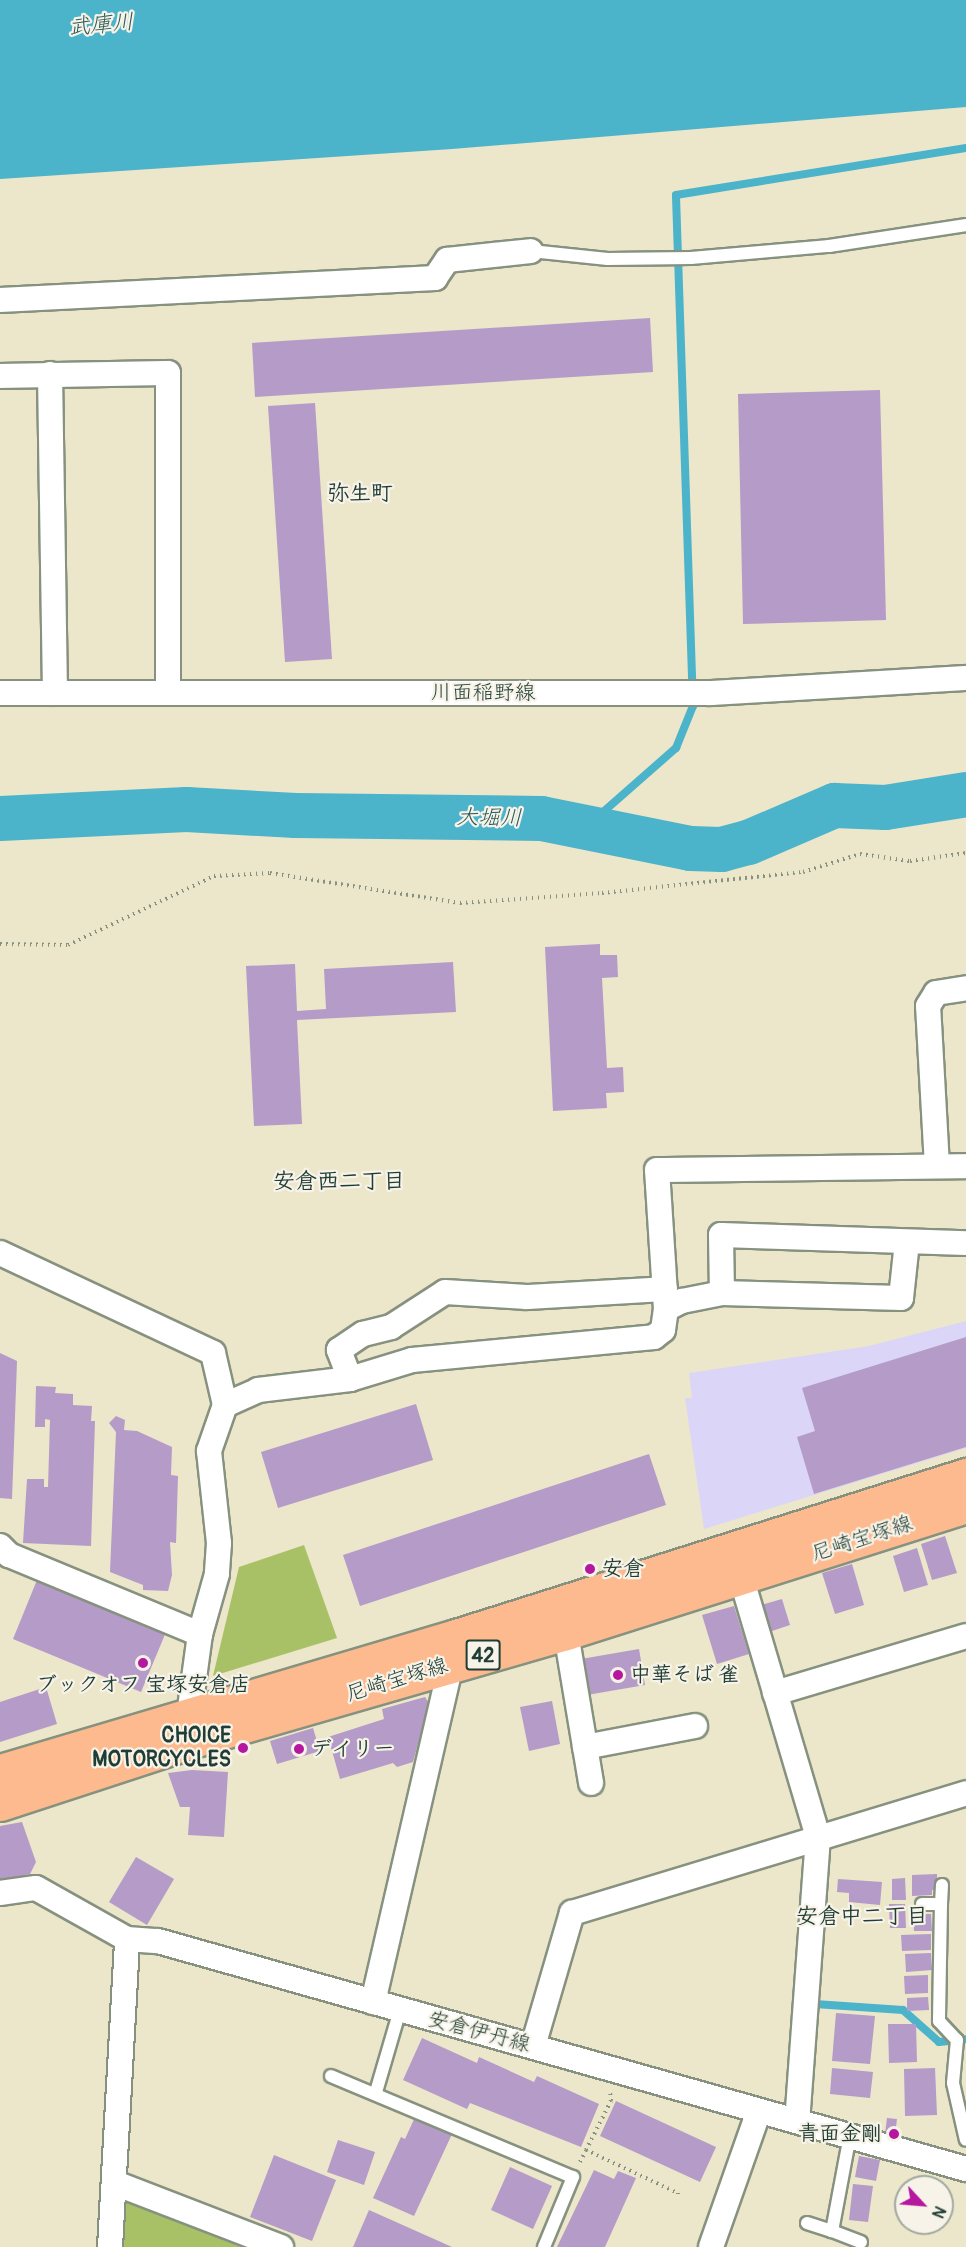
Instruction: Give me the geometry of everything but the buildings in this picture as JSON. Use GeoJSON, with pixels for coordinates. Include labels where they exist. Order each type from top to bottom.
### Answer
{"type":"FeatureCollection","features":[{"type":"Feature","properties":{"kind":"main road","name":"尼崎宝塚線"},"geometry":{"type":"LineString","coordinates":[[0,1804],[194,1727],[456,1636],[966,1475]]}},
{"type":"Feature","properties":{"kind":"main road","name":"尼崎宝塚線"},"geometry":{"type":"LineString","coordinates":[[0,1771],[194,1727],[451,1664],[566,1633],[966,1506]]}},
{"type":"Feature","properties":{"kind":"street"},"geometry":{"type":"LineString","coordinates":[[0,300],[435,278],[447,260],[531,251]]}},
{"type":"Feature","properties":{"kind":"street"},"geometry":{"type":"LineString","coordinates":[[0,376],[168,373],[168,692]]}},
{"type":"Feature","properties":{"kind":"street"},"geometry":{"type":"LineString","coordinates":[[50,374],[55,693]]}},
{"type":"Feature","properties":{"kind":"street","name":"川面稲野線"},"geometry":{"type":"LineString","coordinates":[[0,693],[711,693],[966,678]]}},
{"type":"Feature","properties":{"kind":"street"},"geometry":{"type":"LineString","coordinates":[[937,1166],[928,1006],[936,993],[966,988]]}},
{"type":"Feature","properties":{"kind":"street"},"geometry":{"type":"LineString","coordinates":[[225,1405],[258,1390],[350,1379],[412,1360],[654,1337],[663,1330],[666,1299],[657,1170],[966,1166]]}},
{"type":"Feature","properties":{"kind":"street"},"geometry":{"type":"LineString","coordinates":[[722,1293],[721,1234],[966,1243]]}},
{"type":"Feature","properties":{"kind":"street"},"geometry":{"type":"LineString","coordinates":[[350,1379],[339,1350],[363,1334],[391,1327],[445,1292],[527,1297],[682,1301],[722,1293],[901,1298],[907,1242]]}},
{"type":"Feature","properties":{"kind":"street"},"geometry":{"type":"LineString","coordinates":[[0,1253],[213,1353],[225,1405],[209,1450],[219,1543],[217,1574],[200,1634],[194,1727]]}},
{"type":"Feature","properties":{"kind":"street"},"geometry":{"type":"LineString","coordinates":[[0,1546],[9,1555],[200,1634]]}},
{"type":"Feature","properties":{"kind":"street"},"geometry":{"type":"LineString","coordinates":[[741,1577],[818,1837],[797,2120]]}},
{"type":"Feature","properties":{"kind":"street"},"geometry":{"type":"LineString","coordinates":[[566,1633],[591,1783]]}},
{"type":"Feature","properties":{"kind":"street"},"geometry":{"type":"LineString","coordinates":[[775,1693],[966,1636]]}},
{"type":"Feature","properties":{"kind":"street"},"geometry":{"type":"LineString","coordinates":[[373,2002],[451,1664]]}},
{"type":"Feature","properties":{"kind":"street"},"geometry":{"type":"LineString","coordinates":[[585,1747],[695,1726]]}},
{"type":"Feature","properties":{"kind":"street"},"geometry":{"type":"LineString","coordinates":[[533,2046],[572,1913],[966,1793]]}},
{"type":"Feature","properties":{"kind":"street","name":"安倉伊丹線"},"geometry":{"type":"LineString","coordinates":[[0,1893],[36,1888],[127,1939],[158,1941],[966,2169]]}},
{"type":"Feature","properties":{"kind":"street"},"geometry":{"type":"LineString","coordinates":[[110,2247],[127,1939]]}},
{"type":"Feature","properties":{"kind":"street"},"geometry":{"type":"LineString","coordinates":[[711,2247],[759,2111]]}},
{"type":"Feature","properties":{"kind":"street"},"geometry":{"type":"LineString","coordinates":[[115,2183],[281,2247]]}},
{"type":"Feature","properties":{"kind":"lane"},"geometry":{"type":"LineString","coordinates":[[531,251],[608,260],[688,257],[829,246],[966,225]]}},
{"type":"Feature","properties":{"kind":"lane"},"geometry":{"type":"LineString","coordinates":[[942,1885],[939,2021],[962,2039],[953,2083],[961,2099],[966,2140]]}},
{"type":"Feature","properties":{"kind":"lane"},"geometry":{"type":"LineString","coordinates":[[922,1904],[941,1904]]}},
{"type":"Feature","properties":{"kind":"lane"},"geometry":{"type":"LineString","coordinates":[[376,2092],[400,2010]]}},
{"type":"Feature","properties":{"kind":"lane"},"geometry":{"type":"LineString","coordinates":[[331,2076],[376,2092],[573,2177],[544,2247]]}},
{"type":"Feature","properties":{"kind":"lane"},"geometry":{"type":"LineString","coordinates":[[832,2231],[850,2135]]}},
{"type":"Feature","properties":{"kind":"lane"},"geometry":{"type":"LineString","coordinates":[[807,2223],[861,2242]]}},
{"type":"Feature","properties":{"kind":"path"},"geometry":{"type":"LineString","coordinates":[[0,944],[68,945],[214,876],[270,873],[460,903],[602,893],[803,872],[860,854],[910,861],[966,853]]}},
{"type":"Feature","properties":{"kind":"path"},"geometry":{"type":"LineString","coordinates":[[573,2177],[611,2101],[609,2096],[620,2071]]}},
{"type":"Feature","properties":{"kind":"path"},"geometry":{"type":"LineString","coordinates":[[586,2150],[678,2193],[678,2198]]}},
{"type":"Feature","properties":{"kind":"shaded area"},"geometry":{"type":"Polygon","coordinates":[[[966,1321],[966,1448],[704,1529],[685,1398],[692,1398],[689,1373],[869,1346],[966,1321]]]}},
{"type":"Feature","properties":{"kind":"green space"},"geometry":{"type":"Polygon","coordinates":[[[304,1545],[337,1638],[213,1676],[239,1567],[304,1545]]]}},
{"type":"Feature","properties":{"kind":"green space"},"geometry":{"type":"Polygon","coordinates":[[[128,2202],[241,2247],[118,2247],[119,2209],[128,2202]]]}},
{"type":"Feature","properties":{"kind":"water","name":"武庫川"},"geometry":{"type":"Polygon","coordinates":[[[0,0],[966,0],[966,107],[452,149],[0,179],[0,0]]]}},
{"type":"Feature","properties":{"kind":"waterway"},"geometry":{"type":"LineString","coordinates":[[586,827],[676,748],[693,706],[676,195],[966,148]]}},
{"type":"Feature","properties":{"kind":"waterway","name":"大堀川"},"geometry":{"type":"LineString","coordinates":[[0,818],[186,809],[295,815],[541,818],[690,848],[721,849],[748,842],[834,805],[885,807],[966,794]]}},
{"type":"Feature","properties":{"kind":"waterway"},"geometry":{"type":"LineString","coordinates":[[815,2004],[903,2010],[939,2042],[966,2039]]}},
{"type":"Feature","properties":{"kind":"place","name":"安倉"},"geometry":{"type":"Point","coordinates":[590,1569]}},
{"type":"Feature","properties":{"kind":"place","name":"ブックオフ 宝塚安倉店"},"geometry":{"type":"Point","coordinates":[143,1663]}},
{"type":"Feature","properties":{"kind":"place","name":"中華そば 雀"},"geometry":{"type":"Point","coordinates":[618,1675]}},
{"type":"Feature","properties":{"kind":"place","name":"CHOICE MOTORCYCLES"},"geometry":{"type":"Point","coordinates":[243,1748]}},
{"type":"Feature","properties":{"kind":"place","name":"デイリー"},"geometry":{"type":"Point","coordinates":[299,1749]}},
{"type":"Feature","properties":{"kind":"place","name":"青面金剛"},"geometry":{"type":"Point","coordinates":[894,2134]}},
{"type":"Feature","properties":{"kind":"district","name":"弥生町"},"geometry":{"type":"Point","coordinates":[360,494]}},
{"type":"Feature","properties":{"kind":"district","name":"安倉西二丁目"},"geometry":{"type":"Point","coordinates":[339,1182]}},
{"type":"Feature","properties":{"kind":"district","name":"安倉中二丁目"},"geometry":{"type":"Point","coordinates":[862,1917]}}]}
